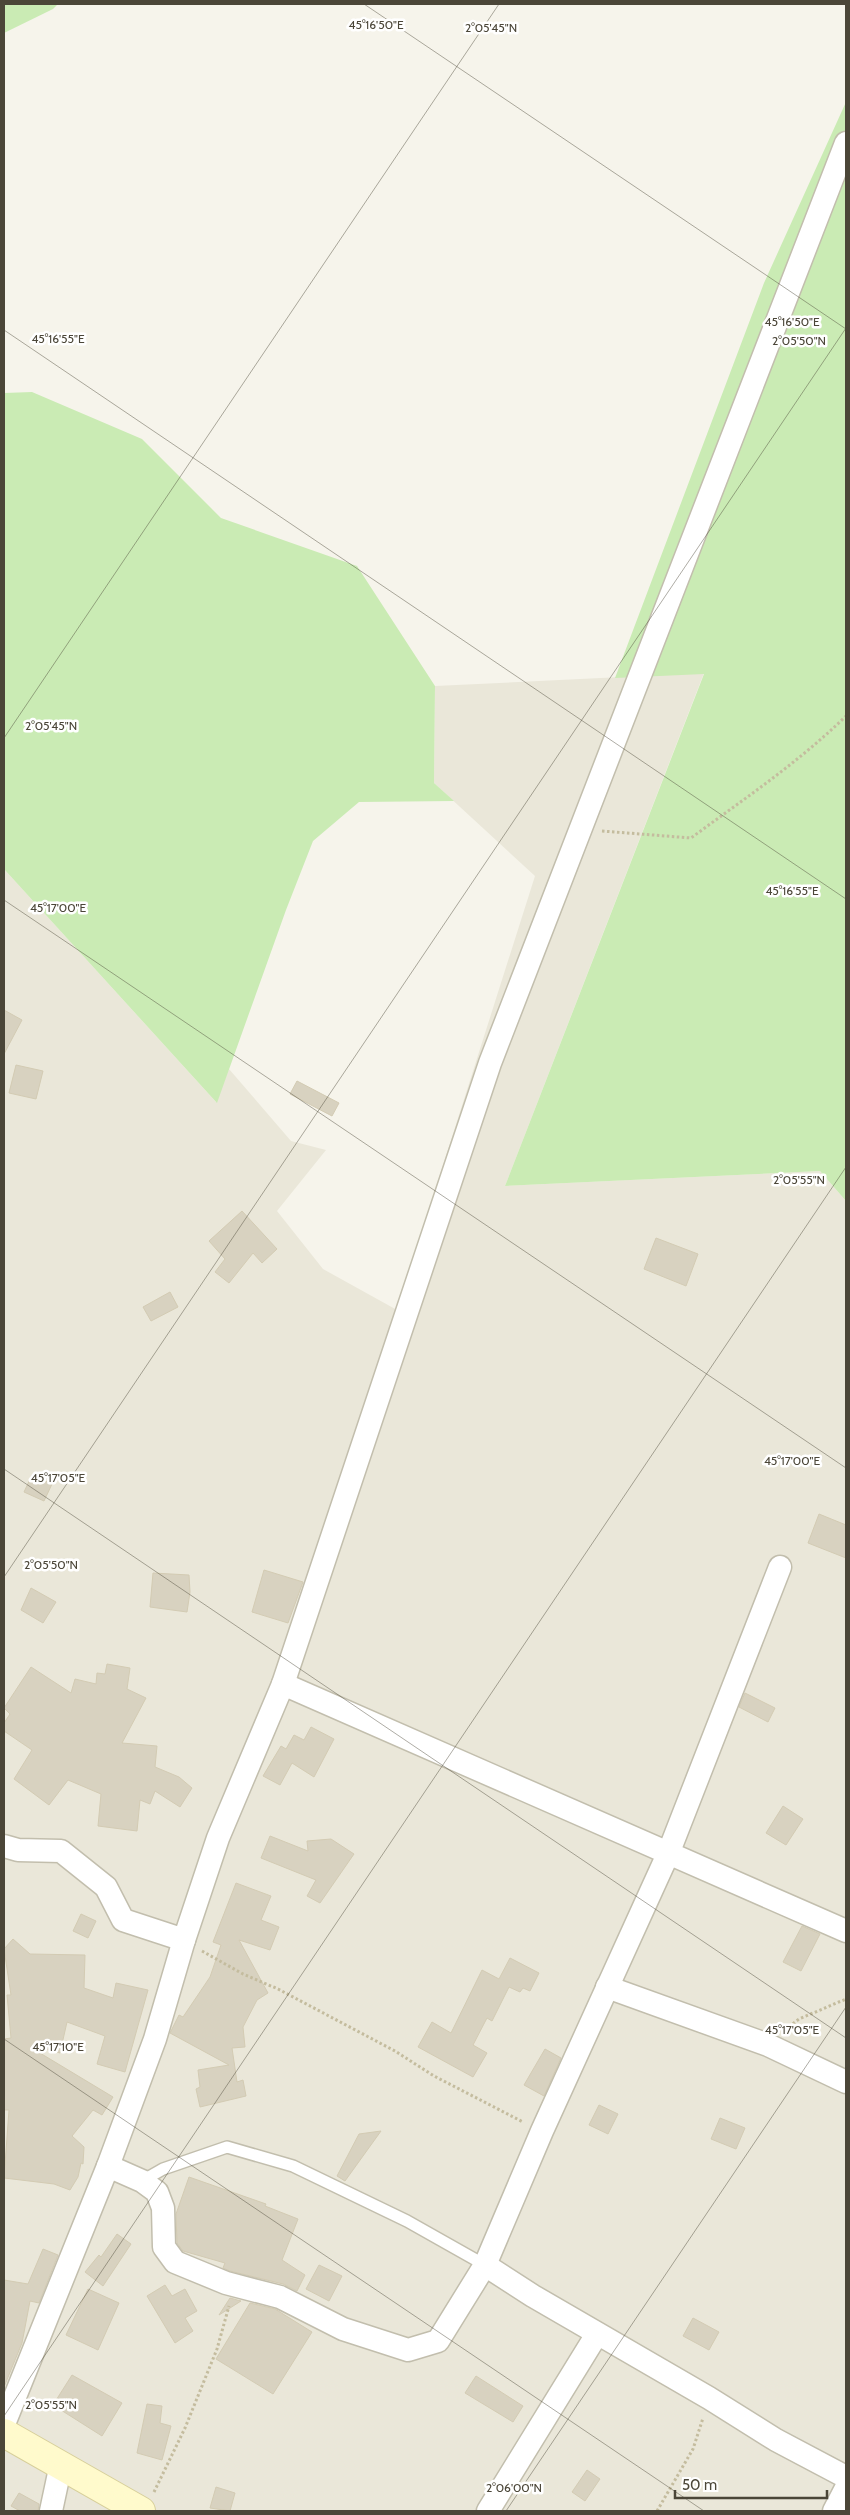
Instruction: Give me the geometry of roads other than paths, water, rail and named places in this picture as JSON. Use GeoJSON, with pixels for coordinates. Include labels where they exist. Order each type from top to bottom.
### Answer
{"type":"FeatureCollection","features":[{"type":"Feature","properties":{"kind":"main road"},"geometry":{"type":"LineString","coordinates":[[4,2433],[61,2464],[147,2503]]}},
{"type":"Feature","properties":{"kind":"street"},"geometry":{"type":"LineString","coordinates":[[4,2424],[108,2166],[155,2039],[184,1940],[218,1838],[283,1684],[490,1064],[846,143]]}},
{"type":"Feature","properties":{"kind":"street"},"geometry":{"type":"LineString","coordinates":[[108,2166],[142,2180],[158,2192],[163,2208],[164,2247],[175,2262],[226,2283],[280,2297],[343,2329],[408,2350],[438,2341],[485,2264],[542,2131],[668,1854],[780,1567]]}},
{"type":"Feature","properties":{"kind":"street"},"geometry":{"type":"LineString","coordinates":[[283,1684],[846,1931]]}},
{"type":"Feature","properties":{"kind":"street"},"geometry":{"type":"LineString","coordinates":[[4,1846],[18,1850],[61,1851],[106,1886],[123,1920],[184,1940]]}},
{"type":"Feature","properties":{"kind":"street"},"geometry":{"type":"LineString","coordinates":[[607,1987],[768,2045],[846,2082]]}},
{"type":"Feature","properties":{"kind":"street"},"geometry":{"type":"LineString","coordinates":[[485,2264],[597,2334],[709,2398],[776,2440],[846,2477]]}},
{"type":"Feature","properties":{"kind":"street"},"geometry":{"type":"LineString","coordinates":[[488,2511],[597,2334]]}},
{"type":"Feature","properties":{"kind":"street"},"geometry":{"type":"LineString","coordinates":[[51,2511],[61,2464]]}},
{"type":"Feature","properties":{"kind":"street"},"geometry":{"type":"LineString","coordinates":[[834,2511],[846,2488]]}},
{"type":"Feature","properties":{"kind":"lane"},"geometry":{"type":"LineString","coordinates":[[142,2180],[163,2169],[227,2148],[293,2166],[407,2221],[485,2264]]}}]}
